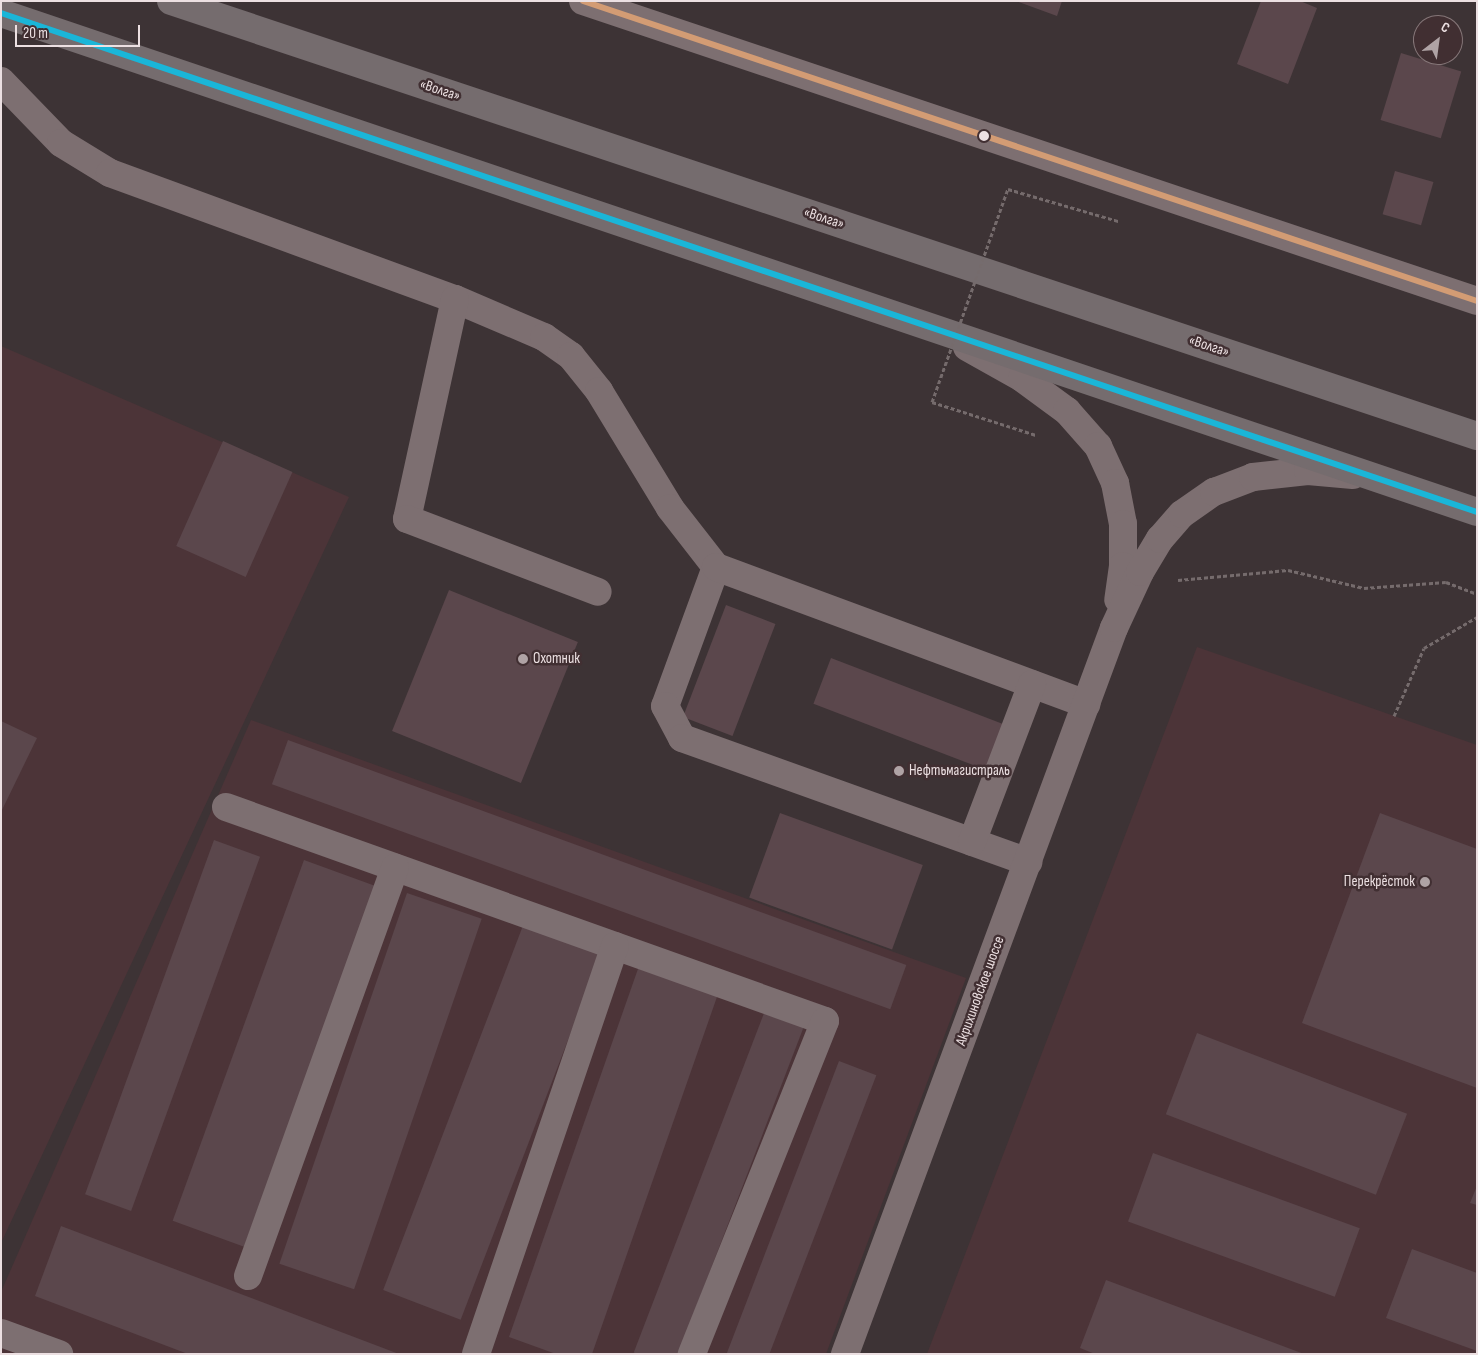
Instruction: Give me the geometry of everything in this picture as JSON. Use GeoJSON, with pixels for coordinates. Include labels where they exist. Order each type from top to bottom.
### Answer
{"type":"FeatureCollection","features":[{"type":"Feature","properties":{"kind":"highway","name":"«Волга»"},"geometry":{"type":"LineString","coordinates":[[171,1],[1477,436]]}},
{"type":"Feature","properties":{"kind":"highway"},"geometry":{"type":"LineString","coordinates":[[1,13],[1477,512]]}},
{"type":"Feature","properties":{"kind":"main road"},"geometry":{"type":"LineString","coordinates":[[583,1],[1477,301]]}},
{"type":"Feature","properties":{"kind":"main road"},"geometry":{"type":"LineString","coordinates":[[2,85],[61,143],[110,174],[455,299],[544,337],[571,356],[599,392],[670,508],[716,567],[1087,704]]}},
{"type":"Feature","properties":{"kind":"main road"},"geometry":{"type":"LineString","coordinates":[[455,299],[407,519],[598,592]]}},
{"type":"Feature","properties":{"kind":"main road","name":"Акрихиновское шоссе"},"geometry":{"type":"LineString","coordinates":[[937,330],[1022,378],[1067,412],[1098,446],[1115,483],[1123,524],[1123,566],[1114,628]]}},
{"type":"Feature","properties":{"kind":"main road","name":"Акрихиновское шоссе"},"geometry":{"type":"LineString","coordinates":[[845,1354],[944,1064],[1028,862],[1114,628],[1140,572],[1160,539],[1182,514],[1214,492],[1254,477],[1308,471],[1370,476]]}},
{"type":"Feature","properties":{"kind":"main road"},"geometry":{"type":"LineString","coordinates":[[716,567],[665,706],[682,738],[1028,862]]}},
{"type":"Feature","properties":{"kind":"main road"},"geometry":{"type":"LineString","coordinates":[[972,842],[1032,684]]}},
{"type":"Feature","properties":{"kind":"main road"},"geometry":{"type":"LineString","coordinates":[[226,807],[824,1020],[692,1354]]}},
{"type":"Feature","properties":{"kind":"main road"},"geometry":{"type":"LineString","coordinates":[[248,1276],[395,868]]}},
{"type":"Feature","properties":{"kind":"main road"},"geometry":{"type":"LineString","coordinates":[[476,1354],[615,946]]}},
{"type":"Feature","properties":{"kind":"main road"},"geometry":{"type":"LineString","coordinates":[[1,1332],[58,1354]]}},
{"type":"Feature","properties":{"kind":"path"},"geometry":{"type":"LineString","coordinates":[[1045,438],[932,402],[1008,189],[1120,222]]}},
{"type":"Feature","properties":{"kind":"path"},"geometry":{"type":"LineString","coordinates":[[1177,580],[1288,570],[1364,588],[1446,582],[1477,594]]}},
{"type":"Feature","properties":{"kind":"path"},"geometry":{"type":"LineString","coordinates":[[1394,716],[1424,648],[1477,617]]}},
{"type":"Feature","properties":{"kind":"shaded area"},"geometry":{"type":"Polygon","coordinates":[[[1,346],[349,497],[1,1243],[1,346]]]}},
{"type":"Feature","properties":{"kind":"shaded area"},"geometry":{"type":"Polygon","coordinates":[[[1197,647],[1477,745],[1477,1354],[927,1354],[1197,647]]]}},
{"type":"Feature","properties":{"kind":"shaded area"},"geometry":{"type":"Polygon","coordinates":[[[251,720],[966,978],[826,1354],[1,1354],[1,1292],[251,720]]]}},
{"type":"Feature","properties":{"kind":"building"},"geometry":{"type":"Polygon","coordinates":[[[1016,1],[1062,1],[1057,16],[1016,1]]]}},
{"type":"Feature","properties":{"kind":"building"},"geometry":{"type":"Polygon","coordinates":[[[1261,1],[1300,1],[1317,8],[1288,84],[1237,64],[1261,1]]]}},
{"type":"Feature","properties":{"kind":"building"},"geometry":{"type":"Polygon","coordinates":[[[1401,53],[1413,57],[1413,65],[1440,65],[1461,71],[1441,138],[1381,120],[1401,53]]]}},
{"type":"Feature","properties":{"kind":"building"},"geometry":{"type":"Polygon","coordinates":[[[1395,171],[1433,182],[1421,225],[1383,214],[1395,171]]]}},
{"type":"Feature","properties":{"kind":"building"},"geometry":{"type":"Polygon","coordinates":[[[223,441],[292,472],[246,577],[176,546],[223,441]]]}},
{"type":"Feature","properties":{"kind":"building"},"geometry":{"type":"Polygon","coordinates":[[[449,590],[578,642],[521,783],[392,731],[449,590]]]}},
{"type":"Feature","properties":{"kind":"building"},"geometry":{"type":"Polygon","coordinates":[[[726,605],[775,624],[732,736],[683,717],[726,605]]]}},
{"type":"Feature","properties":{"kind":"building"},"geometry":{"type":"Polygon","coordinates":[[[831,658],[1006,725],[988,771],[813,704],[831,658]]]}},
{"type":"Feature","properties":{"kind":"building"},"geometry":{"type":"Polygon","coordinates":[[[1,721],[37,738],[1,812],[1,721]]]}},
{"type":"Feature","properties":{"kind":"building"},"geometry":{"type":"Polygon","coordinates":[[[288,740],[906,965],[890,1009],[272,784],[288,740]]]}},
{"type":"Feature","properties":{"kind":"building"},"geometry":{"type":"Polygon","coordinates":[[[780,813],[923,865],[892,950],[749,898],[780,813]]]}},
{"type":"Feature","properties":{"kind":"building"},"geometry":{"type":"Polygon","coordinates":[[[1380,813],[1477,849],[1477,1088],[1302,1023],[1380,813]]]}},
{"type":"Feature","properties":{"kind":"building"},"geometry":{"type":"Polygon","coordinates":[[[214,840],[260,857],[131,1211],[85,1194],[214,840]]]}},
{"type":"Feature","properties":{"kind":"building"},"geometry":{"type":"Polygon","coordinates":[[[304,860],[375,886],[244,1247],[173,1221],[304,860]]]}},
{"type":"Feature","properties":{"kind":"building"},"geometry":{"type":"Polygon","coordinates":[[[407,893],[482,919],[354,1289],[279,1264],[407,893]]]}},
{"type":"Feature","properties":{"kind":"building"},"geometry":{"type":"Polygon","coordinates":[[[524,923],[601,953],[461,1320],[383,1290],[524,923]]]}},
{"type":"Feature","properties":{"kind":"building"},"geometry":{"type":"Polygon","coordinates":[[[639,966],[718,994],[592,1354],[556,1354],[509,1337],[639,966]]]}},
{"type":"Feature","properties":{"kind":"building"},"geometry":{"type":"Polygon","coordinates":[[[766,1008],[805,1023],[678,1354],[634,1352],[766,1008]]]}},
{"type":"Feature","properties":{"kind":"building"},"geometry":{"type":"Polygon","coordinates":[[[1197,1033],[1407,1114],[1376,1195],[1166,1114],[1197,1033]]]}},
{"type":"Feature","properties":{"kind":"building"},"geometry":{"type":"Polygon","coordinates":[[[839,1061],[876,1075],[769,1354],[727,1353],[839,1061]]]}},
{"type":"Feature","properties":{"kind":"building"},"geometry":{"type":"Polygon","coordinates":[[[1153,1153],[1360,1228],[1335,1297],[1128,1222],[1153,1153]]]}},
{"type":"Feature","properties":{"kind":"building"},"geometry":{"type":"Polygon","coordinates":[[[1477,1186],[1477,1205],[1470,1203],[1477,1186]]]}},
{"type":"Feature","properties":{"kind":"building"},"geometry":{"type":"Polygon","coordinates":[[[61,1226],[399,1354],[188,1354],[35,1296],[61,1226]]]}},
{"type":"Feature","properties":{"kind":"building"},"geometry":{"type":"Polygon","coordinates":[[[1412,1249],[1477,1273],[1477,1351],[1386,1318],[1412,1249]]]}},
{"type":"Feature","properties":{"kind":"building"},"geometry":{"type":"Polygon","coordinates":[[[1106,1280],[1304,1354],[1095,1354],[1080,1348],[1106,1280]]]}},
{"type":"Feature","properties":{"kind":"transit line"},"geometry":{"type":"LineString","coordinates":[[583,1],[1477,301]]}},
{"type":"Feature","properties":{"kind":"transit line"},"geometry":{"type":"LineString","coordinates":[[1,13],[1477,512]]}},
{"type":"Feature","properties":{"kind":"place","name":"Охотник"},"geometry":{"type":"Point","coordinates":[523,659]}},
{"type":"Feature","properties":{"kind":"place","name":"Нефтьмагистраль"},"geometry":{"type":"Point","coordinates":[899,771]}},
{"type":"Feature","properties":{"kind":"place","name":"Перекрёсток"},"geometry":{"type":"Point","coordinates":[1425,882]}}]}
